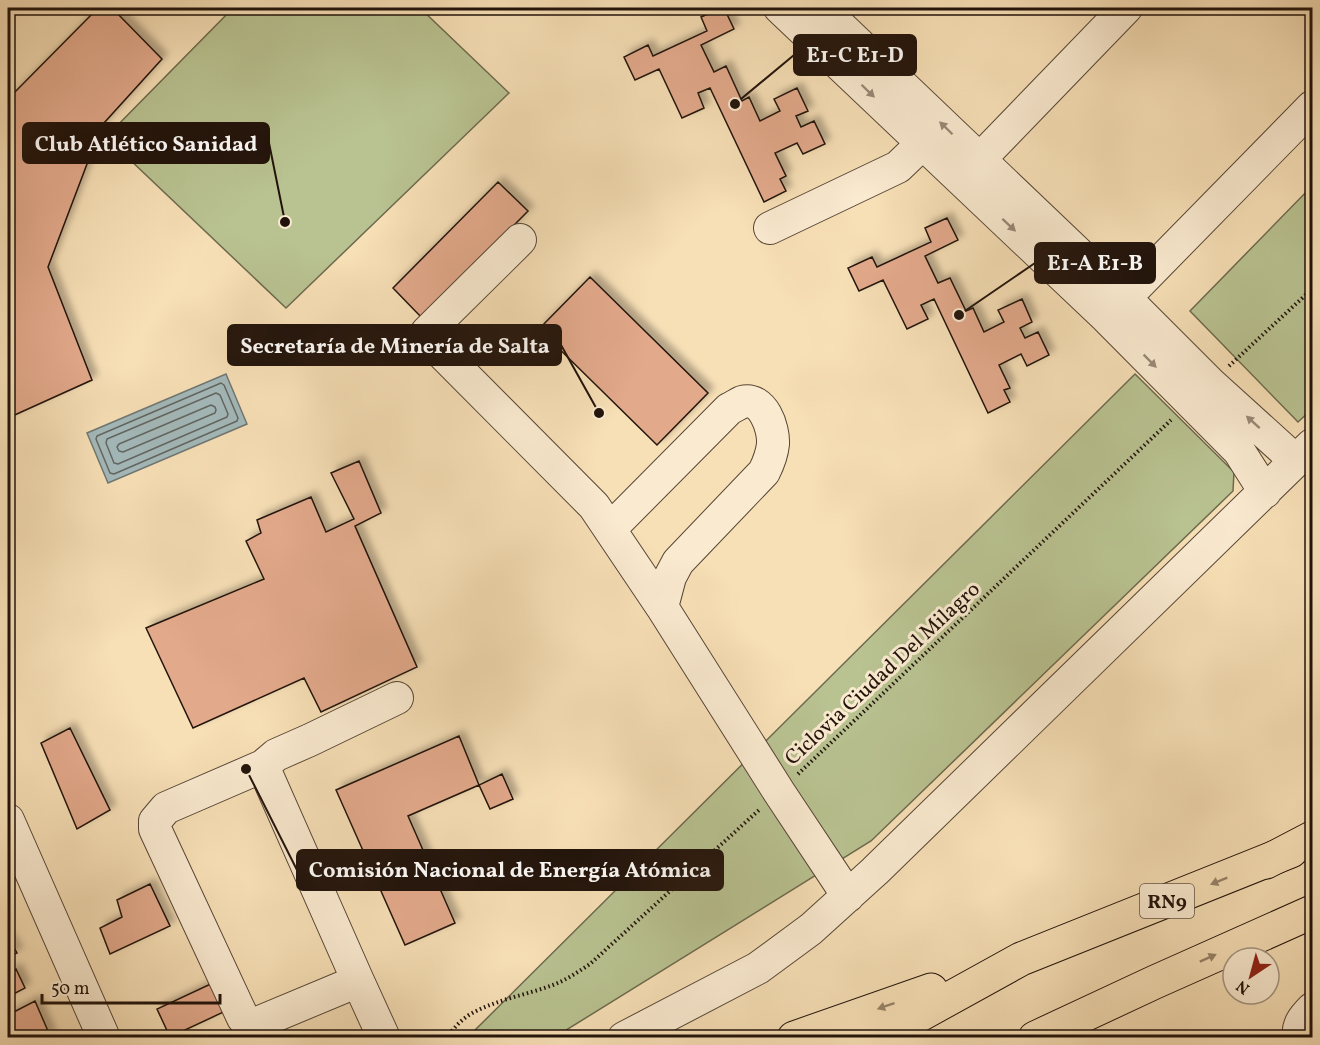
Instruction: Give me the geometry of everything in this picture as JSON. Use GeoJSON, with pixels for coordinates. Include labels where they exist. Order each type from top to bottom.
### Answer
{"type":"FeatureCollection","features":[{"type":"Feature","properties":{"kind":"main road","name":"RN9"},"geometry":{"type":"LineString","coordinates":[[878,1038],[1021,959],[1266,862],[1312,840]]}},
{"type":"Feature","properties":{"kind":"main road"},"geometry":{"type":"LineString","coordinates":[[1035,1038],[1312,912]]}},
{"type":"Feature","properties":{"kind":"main road"},"geometry":{"type":"LineString","coordinates":[[794,1038],[1021,959]]}},
{"type":"Feature","properties":{"kind":"main road"},"geometry":{"type":"LineString","coordinates":[[1075,1038],[1155,982]]}},
{"type":"Feature","properties":{"kind":"street"},"geometry":{"type":"LineString","coordinates":[[780,8],[923,143],[970,169]]}},
{"type":"Feature","properties":{"kind":"street"},"geometry":{"type":"LineString","coordinates":[[821,8],[970,169],[1115,307],[1200,393],[1265,492]]}},
{"type":"Feature","properties":{"kind":"street"},"geometry":{"type":"LineString","coordinates":[[970,169],[1126,8]]}},
{"type":"Feature","properties":{"kind":"street"},"geometry":{"type":"LineString","coordinates":[[1115,307],[1312,107]]}},
{"type":"Feature","properties":{"kind":"street"},"geometry":{"type":"LineString","coordinates":[[770,228],[898,167],[923,143]]}},
{"type":"Feature","properties":{"kind":"street"},"geometry":{"type":"LineString","coordinates":[[520,240],[427,332],[427,337],[594,506],[662,607],[848,896]]}},
{"type":"Feature","properties":{"kind":"street"},"geometry":{"type":"LineString","coordinates":[[624,1038],[758,968],[811,929],[848,896],[1304,453],[1200,393]]}},
{"type":"Feature","properties":{"kind":"street"},"geometry":{"type":"LineString","coordinates":[[610,529],[729,410],[744,402],[756,404],[765,414],[771,426],[773,441],[770,459],[764,472],[678,562],[670,577],[662,607]]}},
{"type":"Feature","properties":{"kind":"street"},"geometry":{"type":"LineString","coordinates":[[358,981],[255,1024],[248,1022],[243,1018],[155,829],[155,821],[166,808],[263,766],[276,755],[397,698]]}},
{"type":"Feature","properties":{"kind":"street"},"geometry":{"type":"LineString","coordinates":[[263,766],[384,1038]]}},
{"type":"Feature","properties":{"kind":"street"},"geometry":{"type":"LineString","coordinates":[[8,820],[104,1038]]}},
{"type":"Feature","properties":{"kind":"street"},"geometry":{"type":"LineString","coordinates":[[1299,1038],[1302,1018],[1312,1009]]}},
{"type":"Feature","properties":{"kind":"path","name":"Ciclovia Ciudad Del Milagro"},"geometry":{"type":"LineString","coordinates":[[446,1038],[457,1025],[484,1008],[555,984],[590,964],[779,792],[1312,289]]}},
{"type":"Feature","properties":{"kind":"green space"},"geometry":{"type":"Polygon","coordinates":[[[233,8],[420,8],[509,93],[286,308],[106,137],[233,8]]]}},
{"type":"Feature","properties":{"kind":"green space"},"geometry":{"type":"Polygon","coordinates":[[[1312,186],[1312,409],[1298,422],[1190,311],[1312,186]]]}},
{"type":"Feature","properties":{"kind":"green space"},"geometry":{"type":"Polygon","coordinates":[[[1135,374],[1234,472],[1233,491],[871,841],[555,1037],[467,1038],[1135,374]]]}},
{"type":"Feature","properties":{"kind":"water"},"geometry":{"type":"Polygon","coordinates":[[[226,374],[247,424],[108,483],[87,433],[226,374]]]}},
{"type":"Feature","properties":{"kind":"building"},"geometry":{"type":"Polygon","coordinates":[[[98,8],[112,8],[162,59],[75,155],[87,164],[48,267],[92,380],[8,418],[8,99],[98,8]]]}},
{"type":"Feature","properties":{"kind":"building"},"geometry":{"type":"Polygon","coordinates":[[[722,8],[734,29],[701,45],[714,72],[726,66],[742,101],[749,97],[760,121],[780,111],[774,99],[797,88],[808,111],[796,116],[801,127],[814,121],[825,144],[803,154],[797,143],[775,153],[786,176],[780,179],[786,191],[764,202],[710,88],[698,93],[704,108],[682,118],[659,69],[635,80],[624,57],[648,45],[653,56],[707,31],[701,17],[722,8]]]}},
{"type":"Feature","properties":{"kind":"building"},"geometry":{"type":"Polygon","coordinates":[[[498,182],[528,211],[422,318],[393,288],[498,182]]]}},
{"type":"Feature","properties":{"kind":"building"},"geometry":{"type":"Polygon","coordinates":[[[947,218],[958,240],[925,256],[938,283],[950,278],[966,311],[973,308],[984,332],[1004,322],[998,310],[1022,299],[1032,322],[1020,328],[1025,338],[1038,332],[1049,355],[1027,366],[1021,354],[999,365],[1010,388],[1004,390],[1010,402],[988,413],[934,299],[921,305],[928,319],[907,329],[883,280],[859,291],[848,268],[872,257],[877,267],[931,242],[925,228],[947,218]]]}},
{"type":"Feature","properties":{"kind":"building"},"geometry":{"type":"Polygon","coordinates":[[[590,277],[708,393],[657,445],[539,329],[590,277]]]}},
{"type":"Feature","properties":{"kind":"building"},"geometry":{"type":"Polygon","coordinates":[[[359,461],[381,513],[355,526],[417,667],[321,712],[304,678],[193,728],[146,628],[264,579],[246,541],[261,533],[257,520],[311,497],[326,532],[354,519],[331,473],[359,461]]]}},
{"type":"Feature","properties":{"kind":"building"},"geometry":{"type":"Polygon","coordinates":[[[70,728],[110,810],[77,829],[41,743],[70,728]]]}},
{"type":"Feature","properties":{"kind":"building"},"geometry":{"type":"Polygon","coordinates":[[[459,736],[479,785],[408,816],[455,923],[405,945],[336,790],[459,736]]]}},
{"type":"Feature","properties":{"kind":"building"},"geometry":{"type":"Polygon","coordinates":[[[502,774],[513,799],[490,809],[479,785],[502,774]]]}},
{"type":"Feature","properties":{"kind":"building"},"geometry":{"type":"Polygon","coordinates":[[[150,884],[170,926],[110,954],[100,928],[122,917],[117,900],[150,884]]]}},
{"type":"Feature","properties":{"kind":"building"},"geometry":{"type":"Polygon","coordinates":[[[8,937],[17,953],[8,957],[8,937]]]}},
{"type":"Feature","properties":{"kind":"building"},"geometry":{"type":"Polygon","coordinates":[[[16,969],[25,988],[8,997],[8,973],[16,969]]]}},
{"type":"Feature","properties":{"kind":"building"},"geometry":{"type":"Polygon","coordinates":[[[217,981],[230,1009],[170,1037],[157,1009],[217,981]]]}},
{"type":"Feature","properties":{"kind":"building"},"geometry":{"type":"Polygon","coordinates":[[[35,1001],[51,1038],[8,1038],[8,1015],[35,1001]]]}},
{"type":"Feature","properties":{"kind":"place","name":"E1-C E1-D"},"geometry":{"type":"Point","coordinates":[735,104]}},
{"type":"Feature","properties":{"kind":"place","name":"Club Atlético Sanidad"},"geometry":{"type":"Point","coordinates":[285,222]}},
{"type":"Feature","properties":{"kind":"place","name":"E1-A E1-B"},"geometry":{"type":"Point","coordinates":[959,315]}},
{"type":"Feature","properties":{"kind":"place","name":"Secretaría de Minería de Salta"},"geometry":{"type":"Point","coordinates":[599,413]}},
{"type":"Feature","properties":{"kind":"place","name":"Comisión Nacional de Energía Atómica"},"geometry":{"type":"Point","coordinates":[246,769]}}]}
